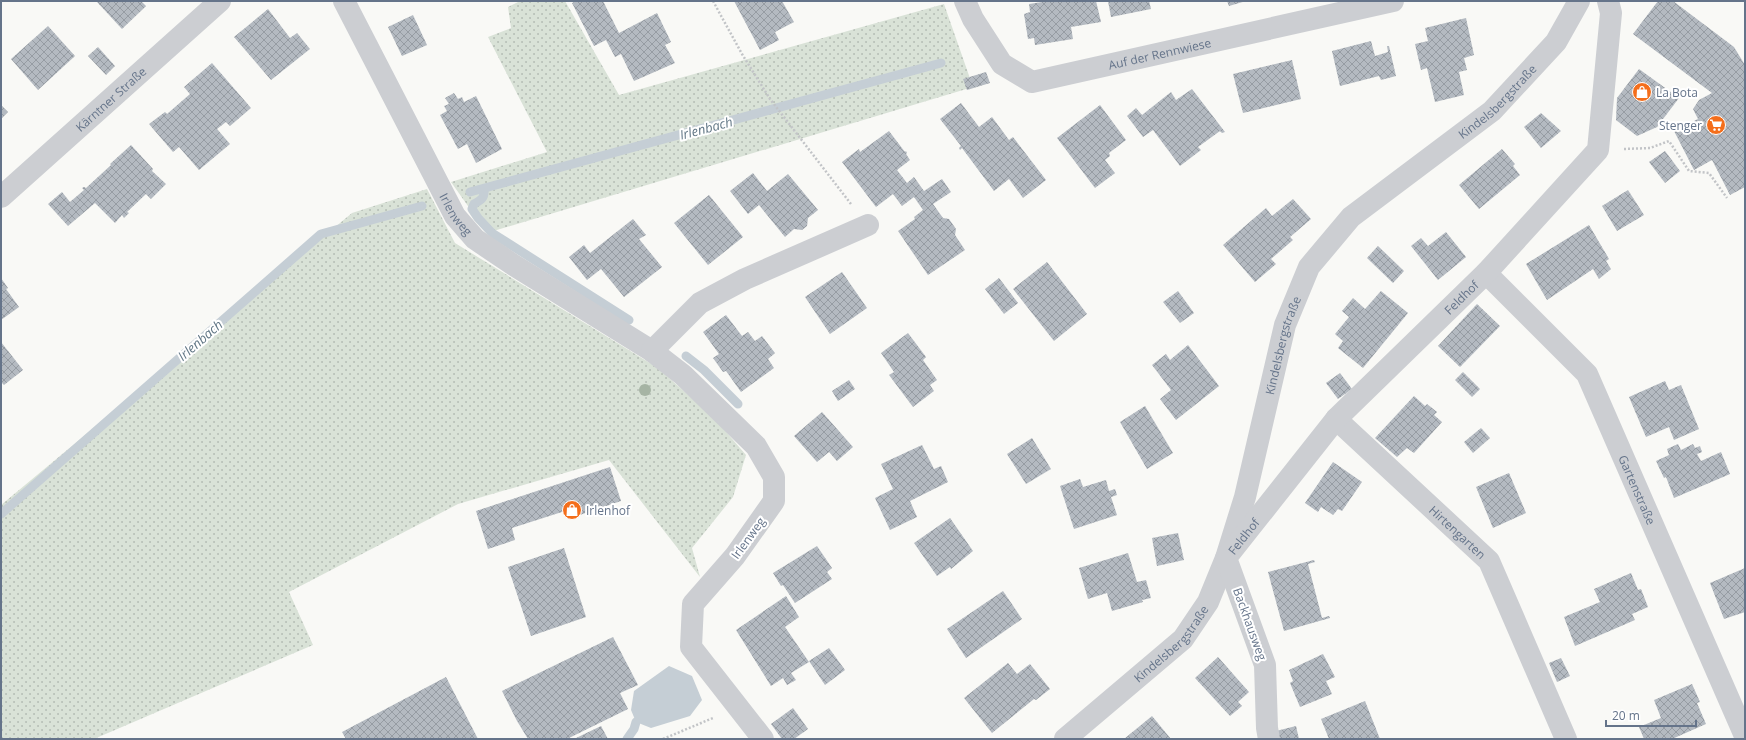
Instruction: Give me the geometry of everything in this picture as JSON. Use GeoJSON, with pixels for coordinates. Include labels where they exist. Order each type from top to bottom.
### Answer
{"type":"FeatureCollection","features":[{"type":"Feature","properties":{"kind":"street","name":"Kärntner Straße"},"geometry":{"type":"LineString","coordinates":[[1,197],[220,1]]}},
{"type":"Feature","properties":{"kind":"street","name":"Irlenweg"},"geometry":{"type":"LineString","coordinates":[[344,1],[455,216],[475,239],[518,268],[652,351],[683,374],[756,446],[774,477],[774,501],[735,556],[693,604],[691,647],[763,739]]}},
{"type":"Feature","properties":{"kind":"street","name":"Auf der Rennwiese"},"geometry":{"type":"LineString","coordinates":[[965,1],[973,19],[1002,64],[1032,82],[1393,1]]}},
{"type":"Feature","properties":{"kind":"street","name":"Kindelsbergstraße"},"geometry":{"type":"LineString","coordinates":[[1065,739],[1183,639],[1208,602],[1226,558],[1245,497],[1285,325],[1309,267],[1351,217],[1492,111],[1556,42],[1578,1]]}},
{"type":"Feature","properties":{"kind":"street"},"geometry":{"type":"LineString","coordinates":[[1598,150],[1611,13],[1608,1]]}},
{"type":"Feature","properties":{"kind":"street","name":"Feldhof"},"geometry":{"type":"LineString","coordinates":[[1226,558],[1336,420],[1486,273],[1598,150]]}},
{"type":"Feature","properties":{"kind":"street"},"geometry":{"type":"LineString","coordinates":[[652,351],[700,303],[745,279],[868,225]]}},
{"type":"Feature","properties":{"kind":"street","name":"Gartenstraße"},"geometry":{"type":"LineString","coordinates":[[1486,273],[1588,374],[1745,736]]}},
{"type":"Feature","properties":{"kind":"street","name":"Hirtengarten"},"geometry":{"type":"LineString","coordinates":[[1336,420],[1488,561],[1566,739]]}},
{"type":"Feature","properties":{"kind":"street","name":"Backhausweg"},"geometry":{"type":"LineString","coordinates":[[1226,558],[1265,664],[1267,728],[1269,739]]}},
{"type":"Feature","properties":{"kind":"path"},"geometry":{"type":"LineString","coordinates":[[713,1],[742,54],[783,118],[868,225]]}},
{"type":"Feature","properties":{"kind":"path"},"geometry":{"type":"LineString","coordinates":[[1598,150],[1650,148],[1669,141],[1689,171],[1709,173],[1727,198]]}},
{"type":"Feature","properties":{"kind":"path"},"geometry":{"type":"LineString","coordinates":[[663,739],[737,707]]}},
{"type":"Feature","properties":{"kind":"shaded area"},"geometry":{"type":"Polygon","coordinates":[[[520,1],[565,1],[619,95],[944,4],[973,87],[487,233],[451,182],[547,152],[488,37],[511,28],[508,7],[520,1]]]}},
{"type":"Feature","properties":{"kind":"shaded area"},"geometry":{"type":"Polygon","coordinates":[[[427,189],[455,243],[658,368],[715,419],[746,455],[733,497],[692,548],[700,577],[609,460],[458,504],[289,592],[313,645],[94,739],[1,739],[1,505],[352,213],[427,189]]]}},
{"type":"Feature","properties":{"kind":"shaded area"},"geometry":{"type":"Polygon","coordinates":[[[669,666],[692,676],[702,700],[690,716],[651,728],[636,722],[631,710],[634,691],[669,666]]]}},
{"type":"Feature","properties":{"kind":"building"},"geometry":{"type":"Polygon","coordinates":[[[141,1],[146,6],[122,29],[97,2],[141,1]]]}},
{"type":"Feature","properties":{"kind":"building"},"geometry":{"type":"Polygon","coordinates":[[[576,1],[603,1],[619,33],[657,13],[671,42],[665,45],[675,63],[634,81],[621,54],[615,57],[606,40],[594,46],[572,3],[576,1]]]}},
{"type":"Feature","properties":{"kind":"building"},"geometry":{"type":"Polygon","coordinates":[[[734,1],[782,1],[794,22],[775,32],[779,40],[760,50],[734,1]]]}},
{"type":"Feature","properties":{"kind":"building"},"geometry":{"type":"Polygon","coordinates":[[[1049,1],[1096,1],[1101,22],[1071,27],[1073,39],[1035,45],[1034,38],[1028,39],[1024,14],[1030,12],[1029,4],[1049,1]]]}},
{"type":"Feature","properties":{"kind":"building"},"geometry":{"type":"Polygon","coordinates":[[[1108,1],[1149,1],[1151,9],[1111,17],[1108,1]]]}},
{"type":"Feature","properties":{"kind":"building"},"geometry":{"type":"Polygon","coordinates":[[[1227,1],[1246,1],[1229,6],[1227,1]]]}},
{"type":"Feature","properties":{"kind":"building"},"geometry":{"type":"Polygon","coordinates":[[[1658,1],[1673,1],[1734,47],[1745,65],[1745,187],[1730,195],[1712,160],[1694,170],[1674,131],[1698,119],[1693,109],[1699,100],[1712,93],[1633,34],[1658,1]]]}},
{"type":"Feature","properties":{"kind":"building"},"geometry":{"type":"Polygon","coordinates":[[[268,9],[290,38],[297,33],[310,49],[271,80],[234,37],[268,9]]]}},
{"type":"Feature","properties":{"kind":"building"},"geometry":{"type":"Polygon","coordinates":[[[413,15],[427,45],[402,56],[388,27],[413,15]]]}},
{"type":"Feature","properties":{"kind":"building"},"geometry":{"type":"Polygon","coordinates":[[[1466,18],[1474,55],[1464,58],[1467,70],[1459,72],[1464,95],[1435,102],[1427,68],[1421,70],[1415,44],[1428,41],[1425,28],[1466,18]]]}},
{"type":"Feature","properties":{"kind":"building"},"geometry":{"type":"Polygon","coordinates":[[[48,26],[75,56],[38,90],[11,59],[48,26]]]}},
{"type":"Feature","properties":{"kind":"building"},"geometry":{"type":"Polygon","coordinates":[[[1371,41],[1375,56],[1388,52],[1387,46],[1389,46],[1396,76],[1381,80],[1379,76],[1340,86],[1332,51],[1371,41]]]}},
{"type":"Feature","properties":{"kind":"building"},"geometry":{"type":"Polygon","coordinates":[[[98,47],[115,66],[106,75],[88,56],[98,47]]]}},
{"type":"Feature","properties":{"kind":"building"},"geometry":{"type":"Polygon","coordinates":[[[1292,60],[1301,99],[1243,113],[1233,74],[1292,60]]]}},
{"type":"Feature","properties":{"kind":"building"},"geometry":{"type":"Polygon","coordinates":[[[212,63],[251,108],[230,126],[226,122],[217,129],[230,144],[199,170],[179,147],[173,152],[149,124],[165,112],[167,114],[190,94],[184,87],[212,63]]]}},
{"type":"Feature","properties":{"kind":"building"},"geometry":{"type":"Polygon","coordinates":[[[1639,69],[1679,98],[1657,127],[1637,136],[1616,120],[1617,98],[1639,69]]]}},
{"type":"Feature","properties":{"kind":"building"},"geometry":{"type":"Polygon","coordinates":[[[986,72],[990,83],[967,90],[963,79],[986,72]]]}},
{"type":"Feature","properties":{"kind":"building"},"geometry":{"type":"Polygon","coordinates":[[[1192,89],[1225,132],[1222,133],[1220,131],[1198,147],[1201,150],[1180,166],[1153,130],[1143,137],[1127,116],[1136,108],[1142,115],[1171,92],[1176,100],[1192,89]]]}},
{"type":"Feature","properties":{"kind":"building"},"geometry":{"type":"Polygon","coordinates":[[[454,93],[458,99],[462,97],[464,102],[476,96],[502,149],[476,163],[467,144],[458,149],[440,115],[447,111],[444,106],[449,104],[445,98],[454,93]]]}},
{"type":"Feature","properties":{"kind":"building"},"geometry":{"type":"Polygon","coordinates":[[[961,103],[979,127],[992,117],[1009,140],[1013,137],[1046,180],[1023,198],[1009,179],[994,191],[962,148],[960,150],[959,148],[961,146],[940,119],[961,103]]]}},
{"type":"Feature","properties":{"kind":"building"},"geometry":{"type":"Polygon","coordinates":[[[1,105],[8,112],[1,119],[1,105]]]}},
{"type":"Feature","properties":{"kind":"building"},"geometry":{"type":"Polygon","coordinates":[[[1100,105],[1126,140],[1109,153],[1110,156],[1105,160],[1115,173],[1095,188],[1057,138],[1100,105]]]}},
{"type":"Feature","properties":{"kind":"building"},"geometry":{"type":"Polygon","coordinates":[[[1541,113],[1561,131],[1541,148],[1524,127],[1541,113]]]}},
{"type":"Feature","properties":{"kind":"building"},"geometry":{"type":"Polygon","coordinates":[[[889,131],[905,152],[906,151],[906,154],[910,160],[897,170],[907,183],[914,177],[924,191],[942,179],[951,192],[933,204],[943,218],[949,219],[956,229],[955,235],[965,250],[928,275],[898,231],[915,219],[914,217],[923,210],[914,197],[902,206],[893,194],[876,207],[842,162],[859,149],[860,152],[889,131]]]}},
{"type":"Feature","properties":{"kind":"building"},"geometry":{"type":"Polygon","coordinates":[[[131,145],[153,169],[152,171],[166,184],[151,199],[146,194],[127,212],[129,213],[124,218],[122,215],[115,223],[95,203],[68,226],[48,204],[62,192],[70,202],[84,190],[82,188],[86,188],[131,145]]]}},
{"type":"Feature","properties":{"kind":"building"},"geometry":{"type":"Polygon","coordinates":[[[1502,149],[1515,164],[1513,166],[1520,175],[1479,209],[1459,185],[1502,149]]]}},
{"type":"Feature","properties":{"kind":"building"},"geometry":{"type":"Polygon","coordinates":[[[1665,151],[1680,171],[1665,183],[1649,162],[1665,151]]]}},
{"type":"Feature","properties":{"kind":"building"},"geometry":{"type":"Polygon","coordinates":[[[753,173],[767,191],[788,174],[818,210],[808,218],[807,226],[802,230],[794,229],[785,237],[759,205],[748,214],[730,191],[753,173]]]}},
{"type":"Feature","properties":{"kind":"building"},"geometry":{"type":"Polygon","coordinates":[[[1628,190],[1644,215],[1617,231],[1602,206],[1628,190]]]}},
{"type":"Feature","properties":{"kind":"building"},"geometry":{"type":"Polygon","coordinates":[[[709,195],[743,237],[708,265],[674,223],[709,195]]]}},
{"type":"Feature","properties":{"kind":"building"},"geometry":{"type":"Polygon","coordinates":[[[1293,199],[1311,219],[1290,237],[1293,240],[1271,259],[1276,264],[1255,282],[1223,245],[1266,208],[1272,216],[1293,199]]]}},
{"type":"Feature","properties":{"kind":"building"},"geometry":{"type":"Polygon","coordinates":[[[633,219],[646,235],[639,239],[662,267],[624,297],[601,269],[587,280],[569,257],[584,245],[590,253],[633,219]]]}},
{"type":"Feature","properties":{"kind":"building"},"geometry":{"type":"Polygon","coordinates":[[[1589,225],[1609,259],[1606,261],[1611,269],[1599,279],[1593,269],[1547,300],[1526,264],[1589,225]]]}},
{"type":"Feature","properties":{"kind":"building"},"geometry":{"type":"Polygon","coordinates":[[[1446,232],[1466,257],[1438,280],[1411,246],[1421,238],[1428,246],[1446,232]]]}},
{"type":"Feature","properties":{"kind":"building"},"geometry":{"type":"Polygon","coordinates":[[[1378,246],[1404,271],[1393,283],[1367,258],[1378,246]]]}},
{"type":"Feature","properties":{"kind":"building"},"geometry":{"type":"Polygon","coordinates":[[[1047,262],[1087,314],[1054,341],[1013,289],[1047,262]]]}},
{"type":"Feature","properties":{"kind":"building"},"geometry":{"type":"Polygon","coordinates":[[[842,272],[867,308],[830,334],[805,297],[842,272]]]}},
{"type":"Feature","properties":{"kind":"building"},"geometry":{"type":"Polygon","coordinates":[[[1,278],[8,288],[6,289],[19,307],[1,320],[1,278]]]}},
{"type":"Feature","properties":{"kind":"building"},"geometry":{"type":"Polygon","coordinates":[[[999,278],[1018,303],[1004,314],[985,289],[999,278]]]}},
{"type":"Feature","properties":{"kind":"building"},"geometry":{"type":"Polygon","coordinates":[[[1178,291],[1194,313],[1180,323],[1163,302],[1178,291]]]}},
{"type":"Feature","properties":{"kind":"building"},"geometry":{"type":"Polygon","coordinates":[[[1381,291],[1408,313],[1363,368],[1338,348],[1343,341],[1335,334],[1349,317],[1342,311],[1353,298],[1365,309],[1381,291]]]}},
{"type":"Feature","properties":{"kind":"building"},"geometry":{"type":"Polygon","coordinates":[[[1477,304],[1500,326],[1460,367],[1438,346],[1477,304]]]}},
{"type":"Feature","properties":{"kind":"building"},"geometry":{"type":"Polygon","coordinates":[[[726,315],[742,336],[748,332],[755,341],[762,336],[775,353],[768,359],[774,368],[741,392],[726,371],[723,372],[713,358],[719,354],[703,332],[726,315]]]}},
{"type":"Feature","properties":{"kind":"building"},"geometry":{"type":"Polygon","coordinates":[[[908,333],[926,357],[923,360],[937,380],[930,385],[934,391],[913,407],[889,375],[894,372],[881,353],[908,333]]]}},
{"type":"Feature","properties":{"kind":"building"},"geometry":{"type":"Polygon","coordinates":[[[1,342],[23,370],[4,385],[1,382],[1,342]]]}},
{"type":"Feature","properties":{"kind":"building"},"geometry":{"type":"Polygon","coordinates":[[[1188,345],[1219,386],[1176,420],[1160,399],[1171,390],[1152,365],[1166,354],[1170,360],[1188,345]]]}},
{"type":"Feature","properties":{"kind":"building"},"geometry":{"type":"Polygon","coordinates":[[[1463,372],[1480,389],[1472,397],[1455,380],[1463,372]]]}},
{"type":"Feature","properties":{"kind":"building"},"geometry":{"type":"Polygon","coordinates":[[[1340,373],[1352,389],[1338,399],[1326,383],[1340,373]]]}},
{"type":"Feature","properties":{"kind":"building"},"geometry":{"type":"Polygon","coordinates":[[[849,380],[855,389],[838,401],[832,391],[849,380]]]}},
{"type":"Feature","properties":{"kind":"building"},"geometry":{"type":"Polygon","coordinates":[[[1665,381],[1669,390],[1681,385],[1699,429],[1674,440],[1669,427],[1646,437],[1629,397],[1665,381]]]}},
{"type":"Feature","properties":{"kind":"building"},"geometry":{"type":"Polygon","coordinates":[[[1414,396],[1425,406],[1427,404],[1437,412],[1434,415],[1442,422],[1414,453],[1407,448],[1397,457],[1375,438],[1414,396]]]}},
{"type":"Feature","properties":{"kind":"building"},"geometry":{"type":"Polygon","coordinates":[[[1145,406],[1173,453],[1147,469],[1120,422],[1145,406]]]}},
{"type":"Feature","properties":{"kind":"building"},"geometry":{"type":"Polygon","coordinates":[[[822,412],[853,447],[837,461],[829,452],[817,462],[794,436],[822,412]]]}},
{"type":"Feature","properties":{"kind":"building"},"geometry":{"type":"Polygon","coordinates":[[[1481,428],[1490,438],[1473,453],[1464,442],[1481,428]]]}},
{"type":"Feature","properties":{"kind":"building"},"geometry":{"type":"Polygon","coordinates":[[[1032,438],[1051,469],[1026,484],[1007,454],[1032,438]]]}},
{"type":"Feature","properties":{"kind":"building"},"geometry":{"type":"Polygon","coordinates":[[[1678,444],[1681,450],[1693,444],[1695,448],[1700,446],[1702,452],[1697,454],[1701,461],[1721,452],[1730,474],[1674,498],[1666,477],[1664,478],[1656,461],[1669,455],[1667,449],[1678,444]]]}},
{"type":"Feature","properties":{"kind":"building"},"geometry":{"type":"Polygon","coordinates":[[[922,445],[934,469],[941,466],[948,482],[910,501],[917,517],[890,530],[875,498],[893,489],[881,464],[922,445]]]}},
{"type":"Feature","properties":{"kind":"building"},"geometry":{"type":"Polygon","coordinates":[[[1333,462],[1362,482],[1342,511],[1338,509],[1333,515],[1321,507],[1318,512],[1305,503],[1333,462]]]}},
{"type":"Feature","properties":{"kind":"building"},"geometry":{"type":"Polygon","coordinates":[[[610,467],[621,501],[568,519],[565,511],[512,528],[515,540],[488,549],[476,511],[610,467]]]}},
{"type":"Feature","properties":{"kind":"building"},"geometry":{"type":"Polygon","coordinates":[[[1509,473],[1526,513],[1493,528],[1476,487],[1509,473]]]}},
{"type":"Feature","properties":{"kind":"building"},"geometry":{"type":"Polygon","coordinates":[[[1080,479],[1083,487],[1106,480],[1109,491],[1115,489],[1117,495],[1111,497],[1117,515],[1074,529],[1060,486],[1080,479]]]}},
{"type":"Feature","properties":{"kind":"building"},"geometry":{"type":"Polygon","coordinates":[[[950,518],[973,551],[951,569],[950,567],[937,576],[914,543],[950,518]]]}},
{"type":"Feature","properties":{"kind":"building"},"geometry":{"type":"Polygon","coordinates":[[[1178,533],[1184,560],[1157,566],[1152,538],[1178,533]]]}},
{"type":"Feature","properties":{"kind":"building"},"geometry":{"type":"Polygon","coordinates":[[[817,546],[832,568],[827,572],[832,579],[795,603],[783,585],[781,586],[773,573],[817,546]]]}},
{"type":"Feature","properties":{"kind":"building"},"geometry":{"type":"Polygon","coordinates":[[[564,548],[586,617],[531,636],[508,567],[564,548]]]}},
{"type":"Feature","properties":{"kind":"building"},"geometry":{"type":"Polygon","coordinates":[[[1128,553],[1137,582],[1146,580],[1151,598],[1142,600],[1143,602],[1112,611],[1107,593],[1088,599],[1079,568],[1128,553]]]}},
{"type":"Feature","properties":{"kind":"building"},"geometry":{"type":"Polygon","coordinates":[[[1314,560],[1315,562],[1308,564],[1322,618],[1329,616],[1330,618],[1284,631],[1268,572],[1314,560]]]}},
{"type":"Feature","properties":{"kind":"building"},"geometry":{"type":"Polygon","coordinates":[[[1745,568],[1745,612],[1724,619],[1710,583],[1745,568]]]}},
{"type":"Feature","properties":{"kind":"building"},"geometry":{"type":"Polygon","coordinates":[[[1631,573],[1638,590],[1641,589],[1648,607],[1632,614],[1635,620],[1575,646],[1564,617],[1600,602],[1594,589],[1631,573]]]}},
{"type":"Feature","properties":{"kind":"building"},"geometry":{"type":"Polygon","coordinates":[[[1003,591],[1022,619],[966,658],[947,629],[1003,591]]]}},
{"type":"Feature","properties":{"kind":"building"},"geometry":{"type":"Polygon","coordinates":[[[786,596],[799,617],[785,627],[809,662],[791,673],[796,680],[787,685],[783,678],[771,686],[736,630],[786,596]]]}},
{"type":"Feature","properties":{"kind":"building"},"geometry":{"type":"Polygon","coordinates":[[[613,637],[638,685],[620,693],[628,709],[567,739],[528,739],[502,691],[613,637]]]}},
{"type":"Feature","properties":{"kind":"building"},"geometry":{"type":"Polygon","coordinates":[[[829,648],[845,670],[825,685],[809,661],[829,648]]]}},
{"type":"Feature","properties":{"kind":"building"},"geometry":{"type":"Polygon","coordinates":[[[1323,654],[1335,677],[1326,681],[1332,694],[1300,707],[1290,683],[1293,681],[1289,670],[1323,654]]]}},
{"type":"Feature","properties":{"kind":"building"},"geometry":{"type":"Polygon","coordinates":[[[1218,657],[1249,692],[1238,702],[1242,706],[1230,716],[1195,678],[1218,657]]]}},
{"type":"Feature","properties":{"kind":"building"},"geometry":{"type":"Polygon","coordinates":[[[1561,658],[1570,676],[1557,682],[1549,663],[1561,658]]]}},
{"type":"Feature","properties":{"kind":"building"},"geometry":{"type":"Polygon","coordinates":[[[1008,663],[1017,674],[1030,664],[1050,689],[1036,700],[1034,699],[992,733],[964,698],[1008,663]]]}},
{"type":"Feature","properties":{"kind":"building"},"geometry":{"type":"Polygon","coordinates":[[[446,677],[478,739],[346,739],[342,732],[446,677]]]}},
{"type":"Feature","properties":{"kind":"building"},"geometry":{"type":"Polygon","coordinates":[[[1692,684],[1700,702],[1697,703],[1706,724],[1672,739],[1644,739],[1639,727],[1661,718],[1654,700],[1692,684]]]}},
{"type":"Feature","properties":{"kind":"building"},"geometry":{"type":"Polygon","coordinates":[[[1365,701],[1380,739],[1329,739],[1321,719],[1365,701]]]}},
{"type":"Feature","properties":{"kind":"building"},"geometry":{"type":"Polygon","coordinates":[[[793,708],[808,729],[794,739],[782,739],[771,724],[793,708]]]}},
{"type":"Feature","properties":{"kind":"building"},"geometry":{"type":"Polygon","coordinates":[[[1152,716],[1171,739],[1124,739],[1152,716]]]}},
{"type":"Feature","properties":{"kind":"building"},"geometry":{"type":"Polygon","coordinates":[[[601,726],[608,739],[574,739],[601,726]]]}},
{"type":"Feature","properties":{"kind":"building"},"geometry":{"type":"Polygon","coordinates":[[[1296,726],[1299,739],[1278,739],[1276,731],[1296,726]]]}},
{"type":"Feature","properties":{"kind":"waterway","name":"Irlenbach"},"geometry":{"type":"LineString","coordinates":[[470,192],[941,63]]}},
{"type":"Feature","properties":{"kind":"waterway"},"geometry":{"type":"LineString","coordinates":[[484,189],[483,197],[474,204],[472,209],[492,233],[629,320]]}},
{"type":"Feature","properties":{"kind":"waterway","name":"Irlenbach"},"geometry":{"type":"LineString","coordinates":[[1,514],[321,234],[422,206]]}},
{"type":"Feature","properties":{"kind":"waterway"},"geometry":{"type":"LineString","coordinates":[[686,356],[704,370],[738,404]]}},
{"type":"Feature","properties":{"kind":"waterway"},"geometry":{"type":"LineString","coordinates":[[627,739],[634,729],[636,722]]}},
{"type":"Feature","properties":{"kind":"place","name":"La Bota"},"geometry":{"type":"Point","coordinates":[1642,92]}},
{"type":"Feature","properties":{"kind":"place","name":"Stenger"},"geometry":{"type":"Point","coordinates":[1716,125]}},
{"type":"Feature","properties":{"kind":"place","name":"Irlenhof"},"geometry":{"type":"Point","coordinates":[572,510]}}]}
